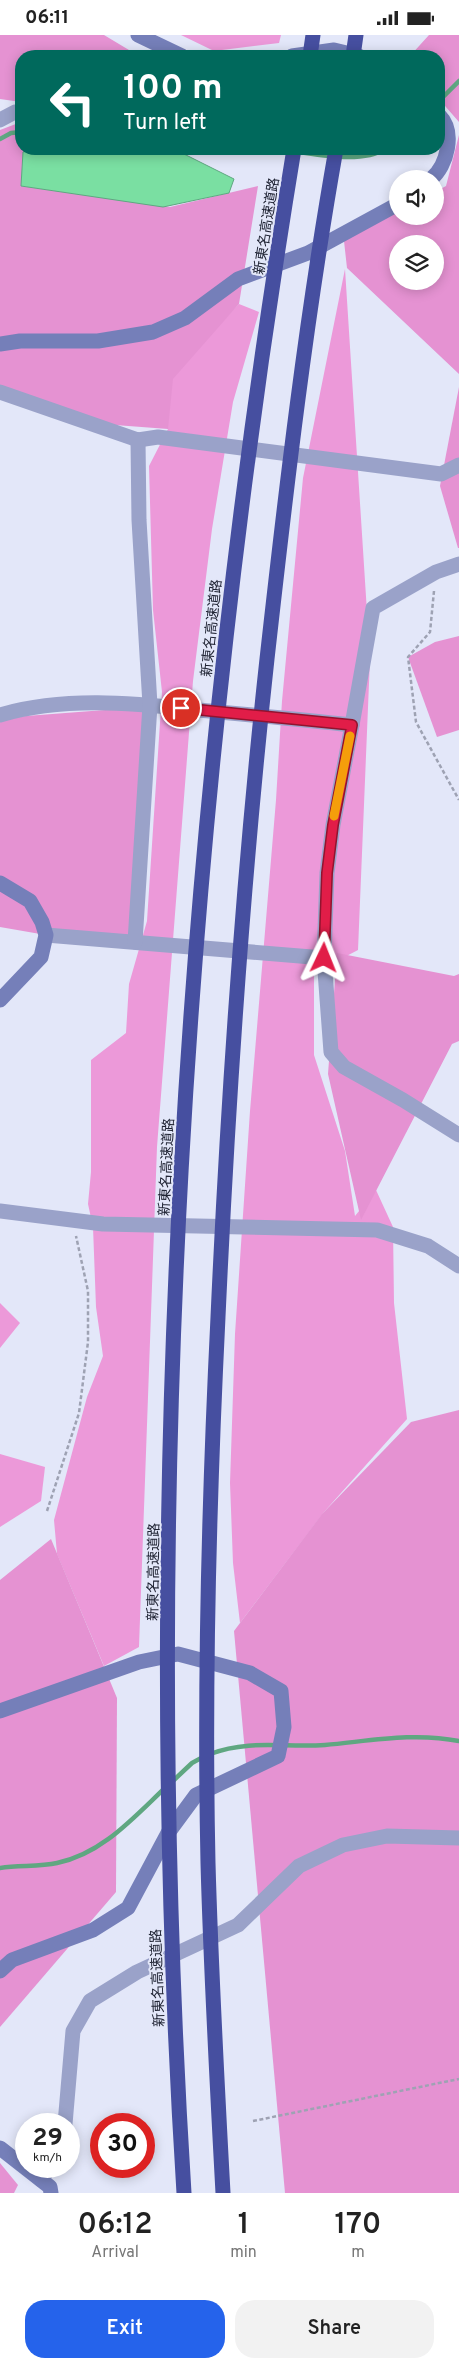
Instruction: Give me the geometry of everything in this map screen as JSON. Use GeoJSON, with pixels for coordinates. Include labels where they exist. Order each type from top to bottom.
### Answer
{"type":"FeatureCollection","features":[{"type":"Feature","properties":{"kind":"highway"},"geometry":{"type":"LineString","coordinates":[[311,50],[313,35]]}},
{"type":"Feature","properties":{"kind":"highway"},"geometry":{"type":"LineString","coordinates":[[354,50],[356,35]]}},
{"type":"Feature","properties":{"kind":"highway","name":"新東名高速道路"},"geometry":{"type":"LineString","coordinates":[[184,2193],[170,1882],[168,1626],[177,1278],[194,965],[232,576],[263,349],[293,155]]}},
{"type":"Feature","properties":{"kind":"highway"},"geometry":{"type":"LineString","coordinates":[[222,2193],[208,1859],[208,1613],[211,1451],[228,1111],[255,768],[303,355],[335,155]]}},
{"type":"Feature","properties":{"kind":"street"},"geometry":{"type":"LineString","coordinates":[[138,35],[169,50]]}},
{"type":"Feature","properties":{"kind":"street"},"geometry":{"type":"LineString","coordinates":[[0,120],[15,112]]}},
{"type":"Feature","properties":{"kind":"street"},"geometry":{"type":"LineString","coordinates":[[445,128],[449,142],[445,154]]}},
{"type":"Feature","properties":{"kind":"street"},"geometry":{"type":"LineString","coordinates":[[440,170],[445,155]]}},
{"type":"Feature","properties":{"kind":"street"},"geometry":{"type":"LineString","coordinates":[[0,344],[20,341],[98,341],[153,332],[185,318],[238,279],[308,253],[389,209]]}},
{"type":"Feature","properties":{"kind":"street"},"geometry":{"type":"LineString","coordinates":[[0,392],[138,440],[158,437],[423,472],[441,473],[459,465]]}},
{"type":"Feature","properties":{"kind":"street"},"geometry":{"type":"LineString","coordinates":[[138,440],[139,520],[156,705],[142,942]]}},
{"type":"Feature","properties":{"kind":"street"},"geometry":{"type":"LineString","coordinates":[[459,563],[436,572],[373,608],[333,825],[327,873],[324,958],[331,1051],[344,1067],[403,1100],[459,1135]]}},
{"type":"Feature","properties":{"kind":"street"},"geometry":{"type":"LineString","coordinates":[[0,715],[24,708],[54,703],[156,705],[352,725]]}},
{"type":"Feature","properties":{"kind":"street"},"geometry":{"type":"LineString","coordinates":[[0,883],[30,901],[42,922],[46,935],[41,957],[0,1000]]}},
{"type":"Feature","properties":{"kind":"street"},"geometry":{"type":"LineString","coordinates":[[46,935],[324,958]]}},
{"type":"Feature","properties":{"kind":"street"},"geometry":{"type":"LineString","coordinates":[[0,1211],[73,1222],[103,1224],[377,1229],[428,1246],[459,1266]]}},
{"type":"Feature","properties":{"kind":"street"},"geometry":{"type":"LineString","coordinates":[[0,1711],[139,1662],[178,1654],[250,1673],[281,1691],[284,1727],[278,1756],[196,1795],[168,1833],[128,1908],[93,1930],[12,1959],[0,1971]]}},
{"type":"Feature","properties":{"kind":"street"},"geometry":{"type":"LineString","coordinates":[[66,2113],[73,2031],[90,2001],[137,1972],[238,1925],[299,1866],[343,1845],[387,1836],[459,1838]]}},
{"type":"Feature","properties":{"kind":"street"},"geometry":{"type":"LineString","coordinates":[[0,2149],[50,2187],[51,2193]]}},
{"type":"Feature","properties":{"kind":"path"},"geometry":{"type":"LineString","coordinates":[[436,572],[430,632],[408,657],[416,722],[459,800]]}},
{"type":"Feature","properties":{"kind":"path"},"geometry":{"type":"LineString","coordinates":[[47,1511],[79,1413],[88,1342],[88,1291],[73,1222]]}},
{"type":"Feature","properties":{"kind":"path"},"geometry":{"type":"LineString","coordinates":[[253,2121],[459,2079]]}},
{"type":"Feature","properties":{"kind":"shaded area"},"geometry":{"type":"Polygon","coordinates":[[[0,35],[104,35],[129,50],[15,50],[15,101],[0,99],[0,35]]]}},
{"type":"Feature","properties":{"kind":"shaded area"},"geometry":{"type":"Polygon","coordinates":[[[181,35],[281,35],[279,43],[212,50],[181,35]]]}},
{"type":"Feature","properties":{"kind":"shaded area"},"geometry":{"type":"Polygon","coordinates":[[[429,35],[459,35],[459,122],[445,106],[445,50],[415,50],[429,35]]]}},
{"type":"Feature","properties":{"kind":"shaded area"},"geometry":{"type":"Polygon","coordinates":[[[15,124],[15,155],[24,155],[21,186],[170,207],[258,186],[239,304],[173,379],[168,429],[115,425],[0,388],[0,130],[15,124]]]}},
{"type":"Feature","properties":{"kind":"shaded area"},"geometry":{"type":"Polygon","coordinates":[[[459,135],[459,374],[347,268],[344,241],[389,216],[389,225],[444,225],[444,187],[446,186],[459,135]]]}},
{"type":"Feature","properties":{"kind":"shaded area"},"geometry":{"type":"Polygon","coordinates":[[[23,155],[186,155],[234,179],[229,193],[163,207],[21,186],[23,155]]]}},
{"type":"Feature","properties":{"kind":"shaded area"},"geometry":{"type":"Polygon","coordinates":[[[345,269],[370,659],[358,950],[314,973],[314,1055],[345,1151],[355,1216],[376,1190],[393,1227],[394,1303],[407,1419],[324,1512],[240,1623],[233,1563],[230,1483],[235,1334],[250,1111],[276,800],[282,701],[303,478],[345,269]]]}},
{"type":"Feature","properties":{"kind":"shaded area"},"geometry":{"type":"Polygon","coordinates":[[[239,304],[259,312],[233,402],[212,529],[193,681],[157,1147],[139,1647],[104,1666],[57,1554],[54,1520],[87,1397],[103,1356],[96,1307],[93,1227],[88,1204],[91,1172],[91,1060],[126,1033],[129,984],[147,921],[162,692],[153,610],[149,466],[168,429],[167,380],[239,304]]]}},
{"type":"Feature","properties":{"kind":"shaded area"},"geometry":{"type":"Polygon","coordinates":[[[459,387],[459,548],[458,548],[440,486],[459,387]]]}},
{"type":"Feature","properties":{"kind":"shaded area"},"geometry":{"type":"Polygon","coordinates":[[[459,636],[459,730],[437,737],[408,657],[435,642],[459,636]]]}},
{"type":"Feature","properties":{"kind":"shaded area"},"geometry":{"type":"Polygon","coordinates":[[[144,707],[135,942],[46,935],[0,927],[0,718],[144,707]]]}},
{"type":"Feature","properties":{"kind":"shaded area"},"geometry":{"type":"Polygon","coordinates":[[[337,953],[454,976],[459,974],[459,1041],[452,1044],[361,1220],[328,1074],[337,953]]]}},
{"type":"Feature","properties":{"kind":"shaded area"},"geometry":{"type":"Polygon","coordinates":[[[0,1303],[20,1323],[0,1348],[0,1303]]]}},
{"type":"Feature","properties":{"kind":"shaded area"},"geometry":{"type":"Polygon","coordinates":[[[459,1410],[459,2193],[285,2193],[234,1631],[322,1514],[411,1422],[459,1410]]]}},
{"type":"Feature","properties":{"kind":"shaded area"},"geometry":{"type":"Polygon","coordinates":[[[0,1454],[45,1467],[41,1501],[0,1527],[0,1454]]]}},
{"type":"Feature","properties":{"kind":"shaded area"},"geometry":{"type":"Polygon","coordinates":[[[51,1539],[117,1698],[116,1892],[0,2027],[0,1580],[51,1539]]]}},
{"type":"Feature","properties":{"kind":"shaded area"},"geometry":{"type":"Polygon","coordinates":[[[0,2163],[18,2185],[14,2193],[0,2193],[0,2163]]]}},
{"type":"Feature","properties":{"kind":"waterway"},"geometry":{"type":"LineString","coordinates":[[445,95],[459,81]]}},
{"type":"Feature","properties":{"kind":"waterway"},"geometry":{"type":"LineString","coordinates":[[0,139],[15,133]]}},
{"type":"Feature","properties":{"kind":"waterway"},"geometry":{"type":"LineString","coordinates":[[318,155],[333,157],[368,155]]}},
{"type":"Feature","properties":{"kind":"waterway"},"geometry":{"type":"LineString","coordinates":[[210,1754],[225,1749],[253,1745],[310,1746],[409,1737],[442,1738],[459,1741]]}},
{"type":"Feature","properties":{"kind":"waterway"},"geometry":{"type":"LineString","coordinates":[[174,1780],[192,1763],[203,1757]]}},
{"type":"Feature","properties":{"kind":"waterway"},"geometry":{"type":"LineString","coordinates":[[0,1868],[57,1863],[89,1852],[116,1833],[166,1787]]}},
{"type":"Feature","properties":{"kind":"slow traffic"},"geometry":{"type":"LineString","coordinates":[[334,816],[350,736]]}},
{"type":"Feature","properties":{"kind":"route"},"geometry":{"type":"LineString","coordinates":[[181,708],[352,725],[333,825],[327,873],[324,958]]}}]}
